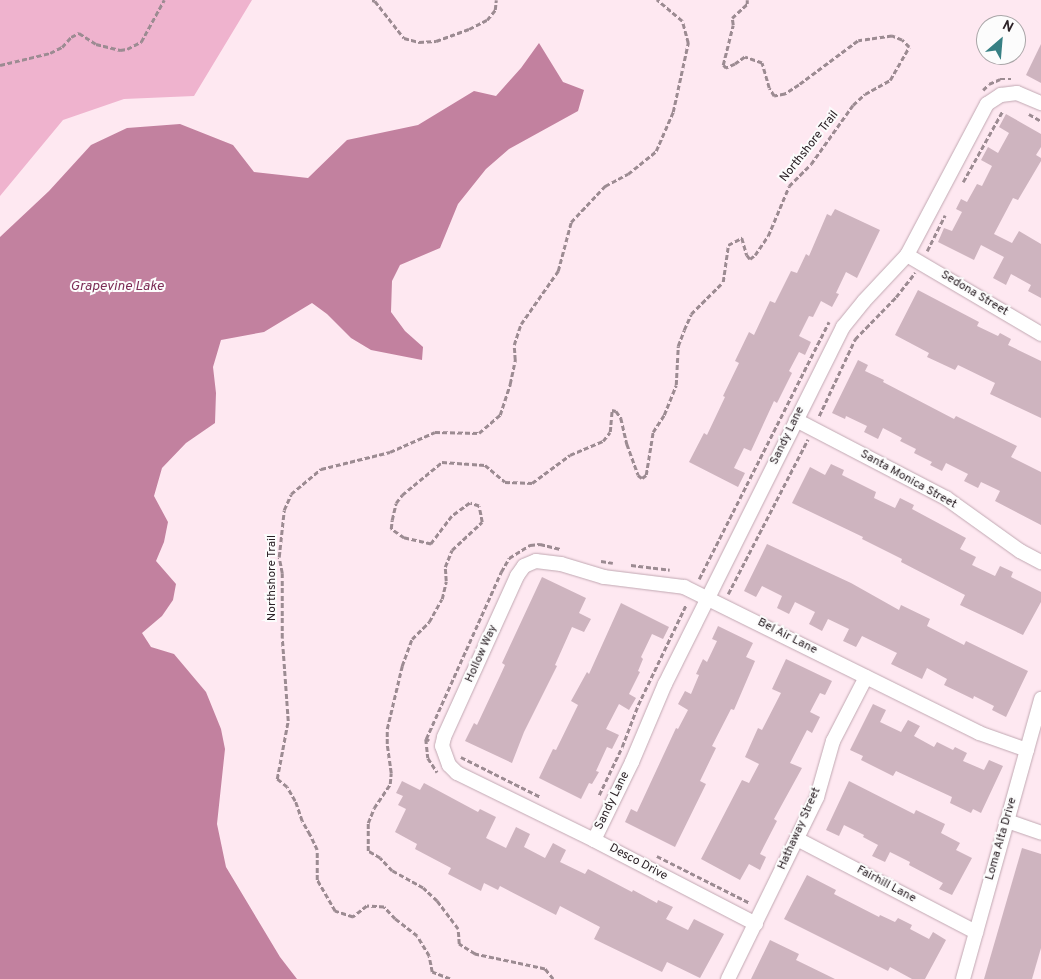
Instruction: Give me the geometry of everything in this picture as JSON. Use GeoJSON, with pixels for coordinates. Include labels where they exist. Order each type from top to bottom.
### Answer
{"type":"FeatureCollection","features":[{"type":"Feature","properties":{"kind":"street","name":"Sandy Lane"},"geometry":{"type":"LineString","coordinates":[[594,840],[632,762],[665,684],[843,327],[864,301],[908,255],[987,104],[1001,95],[1017,93],[1041,104]]}},
{"type":"Feature","properties":{"kind":"street","name":"Sedona Street"},"geometry":{"type":"LineString","coordinates":[[908,255],[1041,334]]}},
{"type":"Feature","properties":{"kind":"street","name":"Santa Monica Street"},"geometry":{"type":"LineString","coordinates":[[796,420],[946,498],[1020,551],[1041,562]]}},
{"type":"Feature","properties":{"kind":"street","name":"Bel Air Lane"},"geometry":{"type":"LineString","coordinates":[[536,560],[562,564],[604,576],[711,592],[866,677],[979,733],[1027,750]]}},
{"type":"Feature","properties":{"kind":"street","name":"Hollow Way"},"geometry":{"type":"LineString","coordinates":[[443,751],[444,737],[517,576],[524,566],[536,560]]}},
{"type":"Feature","properties":{"kind":"street","name":"Hathaway Street"},"geometry":{"type":"LineString","coordinates":[[728,979],[816,798],[834,741],[866,677]]}},
{"type":"Feature","properties":{"kind":"street","name":"Loma Alta Drive"},"geometry":{"type":"LineString","coordinates":[[963,979],[1041,699]]}},
{"type":"Feature","properties":{"kind":"street","name":"Desco Drive"},"geometry":{"type":"LineString","coordinates":[[443,751],[449,765],[457,773],[594,840],[756,924]]}},
{"type":"Feature","properties":{"kind":"street"},"geometry":{"type":"LineString","coordinates":[[1007,821],[1041,833]]}},
{"type":"Feature","properties":{"kind":"street","name":"Fairhill Lane"},"geometry":{"type":"LineString","coordinates":[[797,839],[976,932]]}},
{"type":"Feature","properties":{"kind":"path"},"geometry":{"type":"LineString","coordinates":[[0,66],[62,47],[71,37],[79,33],[96,44],[120,50],[128,49],[141,42],[164,0]]}},
{"type":"Feature","properties":{"kind":"path"},"geometry":{"type":"LineString","coordinates":[[372,0],[375,1],[404,38],[420,42],[436,40],[481,23],[495,10],[496,0]]}},
{"type":"Feature","properties":{"kind":"path","name":"Northshore Trail"},"geometry":{"type":"LineString","coordinates":[[450,979],[432,972],[429,956],[418,936],[395,919],[384,907],[367,906],[353,918],[334,911],[318,880],[317,850],[302,821],[295,801],[287,787],[277,779],[288,720],[282,657],[283,580],[279,557],[284,510],[292,494],[321,469],[390,452],[435,432],[479,434],[500,415],[510,384],[515,360],[514,345],[521,324],[558,271],[571,222],[605,186],[628,174],[656,151],[673,112],[688,43],[682,21],[657,0]]}},
{"type":"Feature","properties":{"kind":"path","name":"Northshore Trail"},"geometry":{"type":"LineString","coordinates":[[553,979],[545,969],[476,954],[459,944],[458,929],[437,901],[423,888],[392,870],[380,858],[368,850],[368,823],[374,808],[390,784],[391,773],[387,729],[402,666],[412,639],[429,622],[442,599],[446,581],[445,567],[452,550],[482,522],[479,506],[470,503],[452,516],[431,544],[404,538],[390,529],[396,503],[402,495],[442,462],[485,465],[505,482],[532,483],[570,455],[603,441],[610,432],[612,410],[616,410],[621,418],[627,444],[638,475],[642,478],[646,475],[653,432],[664,415],[676,385],[678,346],[691,314],[723,282],[728,245],[742,238],[747,255],[750,258],[755,255],[768,236],[789,186],[811,164],[853,105],[865,94],[890,80],[909,47],[902,40],[892,36],[858,41],[799,85],[785,94],[774,96],[769,88],[762,63],[745,57],[726,68],[723,65],[733,25],[732,18],[747,4],[747,0]]}},
{"type":"Feature","properties":{"kind":"path"},"geometry":{"type":"LineString","coordinates":[[959,188],[995,123],[1009,105]]}},
{"type":"Feature","properties":{"kind":"path"},"geometry":{"type":"LineString","coordinates":[[1022,111],[1041,121]]}},
{"type":"Feature","properties":{"kind":"path"},"geometry":{"type":"LineString","coordinates":[[697,578],[711,592],[728,594],[813,429],[855,339],[896,298],[921,263],[946,214]]}},
{"type":"Feature","properties":{"kind":"path"},"geometry":{"type":"LineString","coordinates":[[544,799],[443,751],[426,739],[509,558],[530,545],[540,544],[564,550]]}},
{"type":"Feature","properties":{"kind":"path"},"geometry":{"type":"LineString","coordinates":[[601,561],[615,564]]}},
{"type":"Feature","properties":{"kind":"path"},"geometry":{"type":"LineString","coordinates":[[622,565],[672,571]]}},
{"type":"Feature","properties":{"kind":"path"},"geometry":{"type":"LineString","coordinates":[[599,796],[622,747],[638,705],[686,605]]}},
{"type":"Feature","properties":{"kind":"path"},"geometry":{"type":"LineString","coordinates":[[655,855],[750,903],[743,917]]}},
{"type":"Feature","properties":{"kind":"shaded area"},"geometry":{"type":"Polygon","coordinates":[[[0,0],[252,0],[194,96],[124,99],[63,120],[0,196],[0,0]]]}},
{"type":"Feature","properties":{"kind":"water","name":"Grapevine Lake"},"geometry":{"type":"Polygon","coordinates":[[[539,43],[563,82],[584,90],[578,111],[509,149],[486,169],[458,204],[440,248],[400,265],[392,281],[391,312],[405,331],[423,347],[422,360],[371,350],[351,338],[327,314],[312,303],[264,332],[221,340],[213,367],[216,393],[215,423],[186,443],[162,468],[154,496],[168,522],[164,542],[156,561],[176,584],[173,600],[162,616],[142,633],[151,647],[174,654],[206,692],[221,729],[225,749],[217,824],[226,867],[280,957],[297,979],[0,979],[0,237],[49,191],[91,145],[127,128],[180,124],[233,145],[254,172],[308,178],[347,140],[418,125],[474,91],[496,96],[521,68],[539,43]]]}},
{"type":"Feature","properties":{"kind":"building"},"geometry":{"type":"Polygon","coordinates":[[[1041,44],[1041,83],[1026,75],[1041,44]]]}},
{"type":"Feature","properties":{"kind":"building"},"geometry":{"type":"Polygon","coordinates":[[[1006,114],[1041,134],[1041,147],[1036,155],[1041,158],[1041,161],[1018,200],[1013,198],[994,234],[1012,243],[1019,231],[1041,244],[1041,298],[1028,291],[1031,285],[1011,274],[1006,285],[993,278],[1004,257],[981,245],[974,260],[938,242],[944,228],[952,231],[962,212],[956,209],[961,199],[967,202],[977,184],[982,186],[992,166],[981,160],[988,147],[998,153],[1009,133],[999,127],[1006,114]]]}},
{"type":"Feature","properties":{"kind":"building"},"geometry":{"type":"Polygon","coordinates":[[[835,209],[880,230],[857,278],[846,272],[836,293],[839,294],[832,307],[821,301],[813,317],[809,316],[799,336],[811,342],[805,355],[799,352],[789,371],[792,373],[777,403],[774,401],[751,451],[744,448],[734,468],[745,473],[738,487],[689,462],[704,433],[707,435],[725,397],[723,396],[739,363],[735,361],[749,332],[754,335],[770,301],[775,303],[791,271],[797,273],[806,254],[809,256],[827,214],[831,216],[835,209]]]}},
{"type":"Feature","properties":{"kind":"building"},"geometry":{"type":"Polygon","coordinates":[[[918,290],[979,322],[977,326],[998,336],[1000,333],[1011,339],[1008,345],[1041,361],[1041,418],[990,394],[995,383],[958,365],[955,370],[927,357],[929,353],[895,335],[918,290]]]}},
{"type":"Feature","properties":{"kind":"building"},"geometry":{"type":"Polygon","coordinates":[[[858,360],[868,365],[865,371],[884,380],[883,382],[954,419],[956,416],[1017,446],[1011,457],[1041,472],[1041,525],[995,501],[1000,491],[981,482],[978,488],[964,481],[968,474],[946,463],[942,471],[930,465],[932,462],[914,453],[916,449],[900,441],[902,438],[883,428],[878,439],[864,432],[867,426],[846,416],[845,419],[832,413],[858,360]]]}},
{"type":"Feature","properties":{"kind":"building"},"geometry":{"type":"Polygon","coordinates":[[[831,464],[844,470],[842,475],[876,492],[874,498],[895,508],[900,498],[914,505],[912,509],[966,538],[960,549],[976,557],[972,565],[995,576],[1000,566],[1013,572],[1011,577],[1041,592],[1041,602],[1023,635],[960,605],[965,595],[901,562],[902,559],[862,539],[863,537],[792,503],[810,467],[825,475],[831,464]]]}},
{"type":"Feature","properties":{"kind":"building"},"geometry":{"type":"Polygon","coordinates":[[[767,544],[851,583],[899,610],[901,605],[930,619],[927,626],[964,645],[966,641],[1028,671],[1006,717],[992,710],[994,706],[974,696],[973,699],[944,685],[947,679],[927,668],[922,679],[891,664],[897,653],[862,636],[856,647],[843,641],[849,629],[828,619],[822,631],[809,624],[815,612],[795,602],[789,614],[777,608],[782,596],[762,586],[756,597],[744,591],[767,544]]]}},
{"type":"Feature","properties":{"kind":"building"},"geometry":{"type":"Polygon","coordinates":[[[542,577],[586,598],[579,613],[591,619],[584,632],[572,627],[555,665],[557,666],[524,732],[512,763],[465,741],[474,723],[477,725],[505,665],[502,663],[542,577]]]}},
{"type":"Feature","properties":{"kind":"building"},"geometry":{"type":"Polygon","coordinates":[[[621,603],[669,627],[663,639],[652,634],[641,657],[643,659],[638,671],[640,672],[629,694],[636,698],[629,710],[619,704],[606,729],[619,735],[612,749],[607,747],[596,771],[599,772],[592,784],[589,783],[581,799],[539,778],[553,749],[556,750],[578,705],[571,701],[587,672],[589,674],[621,603]]]}},
{"type":"Feature","properties":{"kind":"building"},"geometry":{"type":"Polygon","coordinates":[[[718,626],[753,643],[746,657],[755,661],[734,710],[731,709],[712,746],[716,748],[700,781],[706,784],[675,847],[625,822],[631,809],[637,812],[676,728],[678,729],[688,710],[678,704],[685,691],[691,694],[699,675],[696,674],[703,659],[707,662],[717,641],[712,639],[718,626]]]}},
{"type":"Feature","properties":{"kind":"building"},"geometry":{"type":"Polygon","coordinates":[[[786,659],[832,681],[825,695],[820,693],[810,712],[820,717],[812,733],[807,730],[790,763],[802,768],[774,819],[777,821],[760,854],[766,857],[760,870],[749,864],[740,880],[701,859],[742,780],[749,783],[759,764],[745,757],[758,728],[762,730],[781,693],[772,689],[786,659]]]}},
{"type":"Feature","properties":{"kind":"building"},"geometry":{"type":"Polygon","coordinates":[[[873,704],[886,710],[880,722],[901,732],[908,720],[920,726],[914,736],[934,747],[937,742],[953,750],[955,747],[967,753],[963,761],[984,770],[989,760],[1003,766],[981,813],[973,809],[971,813],[950,803],[952,797],[896,771],[893,776],[861,760],[863,756],[850,750],[873,704]]]}},
{"type":"Feature","properties":{"kind":"building"},"geometry":{"type":"Polygon","coordinates":[[[402,781],[420,790],[424,783],[478,812],[480,809],[496,817],[486,838],[506,848],[516,827],[530,834],[524,847],[545,858],[553,843],[566,850],[560,862],[585,874],[588,869],[632,892],[633,890],[657,903],[658,900],[673,907],[666,919],[688,930],[694,919],[724,934],[700,978],[667,962],[662,972],[594,939],[600,927],[560,906],[556,915],[500,886],[498,890],[484,883],[481,891],[448,874],[451,868],[415,849],[417,844],[395,832],[406,809],[398,805],[403,796],[396,793],[402,781]]]}},
{"type":"Feature","properties":{"kind":"building"},"geometry":{"type":"Polygon","coordinates":[[[849,781],[914,814],[916,810],[945,824],[941,833],[960,843],[956,850],[972,858],[952,895],[939,889],[943,883],[909,865],[910,862],[890,852],[885,862],[872,856],[878,845],[863,837],[864,835],[844,825],[839,836],[826,830],[849,781]]]}},
{"type":"Feature","properties":{"kind":"building"},"geometry":{"type":"Polygon","coordinates":[[[1022,848],[1041,854],[1041,948],[1032,979],[984,979],[1022,848]]]}},
{"type":"Feature","properties":{"kind":"building"},"geometry":{"type":"Polygon","coordinates":[[[807,875],[836,890],[834,894],[879,917],[880,915],[895,922],[898,918],[912,925],[910,929],[929,939],[933,932],[946,940],[925,979],[912,979],[890,967],[888,971],[784,919],[807,875]]]}},
{"type":"Feature","properties":{"kind":"building"},"geometry":{"type":"Polygon","coordinates":[[[770,940],[799,954],[796,960],[835,979],[751,979],[770,940]]]}}]}
